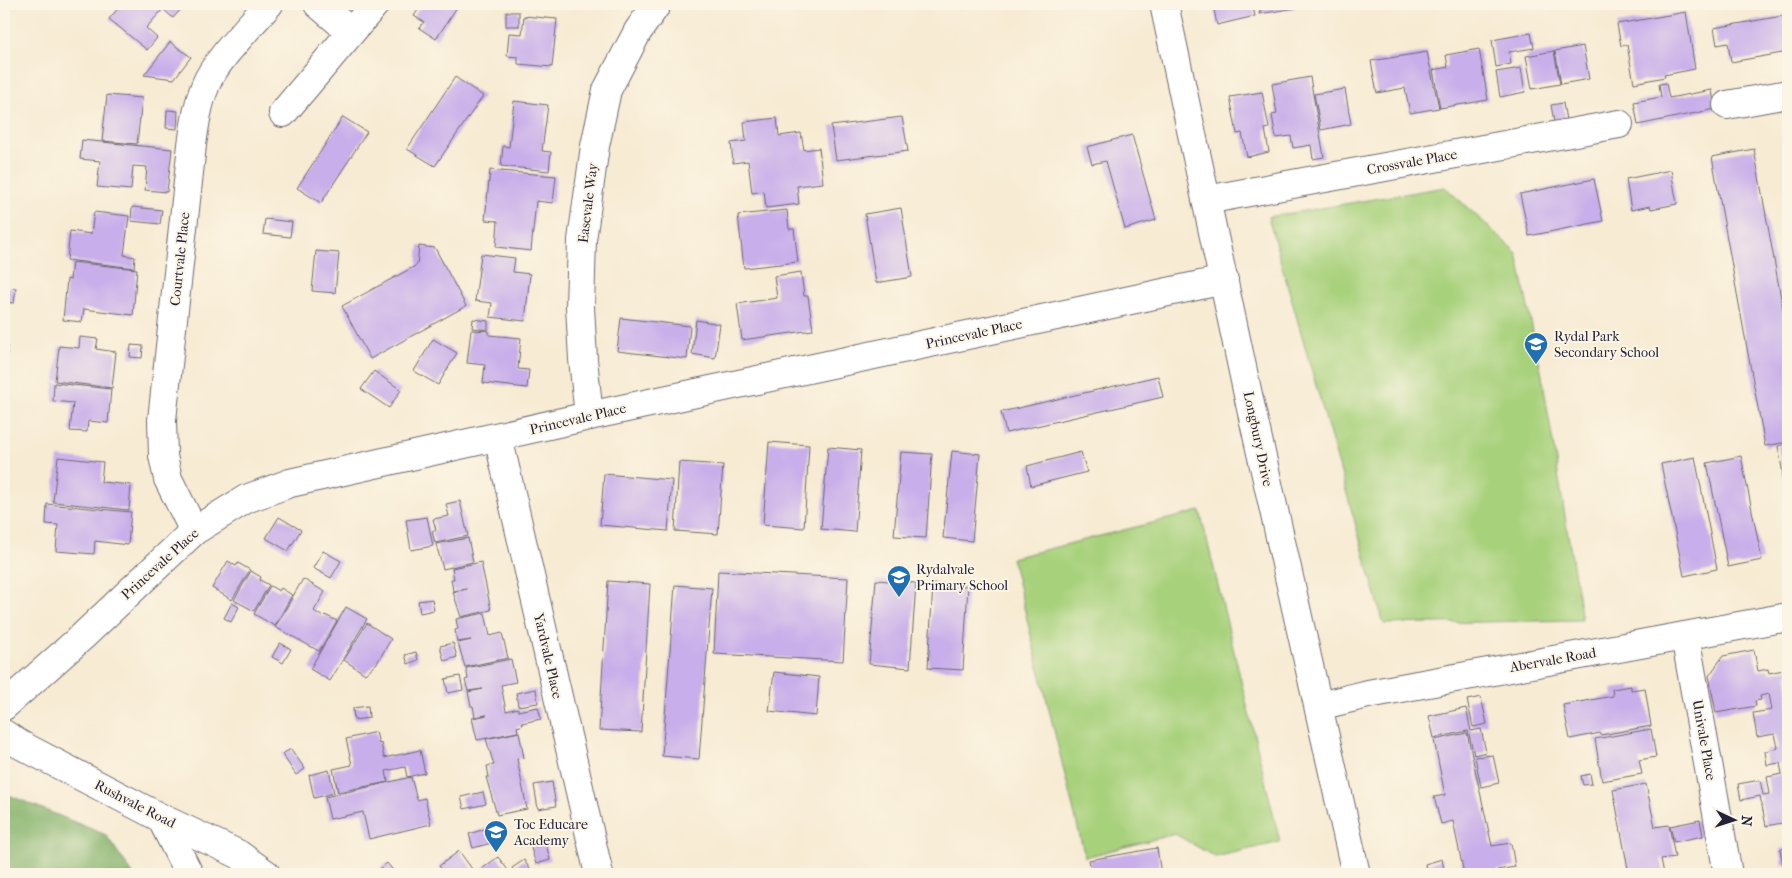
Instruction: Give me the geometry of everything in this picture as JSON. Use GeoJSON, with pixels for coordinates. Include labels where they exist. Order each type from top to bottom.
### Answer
{"type":"FeatureCollection","features":[{"type":"Feature","properties":{"kind":"street","name":"Courtvale Place"},"geometry":{"type":"LineString","coordinates":[[194,531],[168,479],[163,456],[162,420],[197,107],[207,81],[222,59],[269,4]]}},
{"type":"Feature","properties":{"kind":"street"},"geometry":{"type":"LineString","coordinates":[[318,4],[352,32]]}},
{"type":"Feature","properties":{"kind":"street"},"geometry":{"type":"LineString","coordinates":[[283,113],[375,4]]}},
{"type":"Feature","properties":{"kind":"street","name":"Easevale Way"},"geometry":{"type":"LineString","coordinates":[[589,416],[580,307],[582,240],[595,146],[607,90],[638,31],[656,4]]}},
{"type":"Feature","properties":{"kind":"street","name":"Longbury Drive"},"geometry":{"type":"LineString","coordinates":[[1164,4],[1356,874]]}},
{"type":"Feature","properties":{"kind":"street"},"geometry":{"type":"LineString","coordinates":[[1727,105],[1788,94]]}},
{"type":"Feature","properties":{"kind":"street","name":"Crossvale Place"},"geometry":{"type":"LineString","coordinates":[[1206,200],[1619,124]]}},
{"type":"Feature","properties":{"kind":"street","name":"Princevale Place"},"geometry":{"type":"LineString","coordinates":[[4,706],[83,636],[194,531],[246,499],[290,483],[498,438],[589,416],[1224,280]]}},
{"type":"Feature","properties":{"kind":"street","name":"Yardvale Place"},"geometry":{"type":"LineString","coordinates":[[498,438],[599,874]]}},
{"type":"Feature","properties":{"kind":"street","name":"Abervale Road"},"geometry":{"type":"LineString","coordinates":[[1319,706],[1368,694],[1788,617]]}},
{"type":"Feature","properties":{"kind":"street","name":"Univale Place"},"geometry":{"type":"LineString","coordinates":[[1685,636],[1728,874]]}},
{"type":"Feature","properties":{"kind":"street","name":"Rushvale Road"},"geometry":{"type":"LineString","coordinates":[[4,734],[19,744],[161,818],[238,854],[266,874]]}},
{"type":"Feature","properties":{"kind":"street"},"geometry":{"type":"LineString","coordinates":[[161,818],[188,874]]}},
{"type":"Feature","properties":{"kind":"green space"},"geometry":{"type":"Polygon","coordinates":[[[1445,187],[1517,253],[1542,376],[1582,620],[1384,624],[1268,217],[1445,187]]]}},
{"type":"Feature","properties":{"kind":"green space"},"geometry":{"type":"Polygon","coordinates":[[[1200,511],[1280,842],[1215,857],[1175,834],[1085,857],[1012,558],[1200,511]]]}},
{"type":"Feature","properties":{"kind":"green space"},"geometry":{"type":"Polygon","coordinates":[[[4,793],[106,835],[133,874],[4,874],[4,793]]]}},
{"type":"Feature","properties":{"kind":"building"},"geometry":{"type":"Polygon","coordinates":[[[122,4],[180,4],[183,7],[173,18],[163,9],[146,28],[157,38],[147,50],[109,19],[122,4]]]}},
{"type":"Feature","properties":{"kind":"building"},"geometry":{"type":"Polygon","coordinates":[[[422,4],[459,4],[436,39],[419,28],[424,22],[414,16],[422,4]]]}},
{"type":"Feature","properties":{"kind":"building"},"geometry":{"type":"Polygon","coordinates":[[[1213,4],[1252,4],[1255,16],[1217,25],[1213,4]]]}},
{"type":"Feature","properties":{"kind":"building"},"geometry":{"type":"Polygon","coordinates":[[[1263,4],[1296,4],[1295,8],[1259,14],[1263,4]]]}},
{"type":"Feature","properties":{"kind":"building"},"geometry":{"type":"Polygon","coordinates":[[[506,12],[519,12],[519,26],[506,26],[506,12]]]}},
{"type":"Feature","properties":{"kind":"building"},"geometry":{"type":"Polygon","coordinates":[[[1686,12],[1695,69],[1634,83],[1627,45],[1621,46],[1617,24],[1686,12]]]}},
{"type":"Feature","properties":{"kind":"building"},"geometry":{"type":"Polygon","coordinates":[[[1788,15],[1788,52],[1731,62],[1728,43],[1717,45],[1714,28],[1788,15]]]}},
{"type":"Feature","properties":{"kind":"building"},"geometry":{"type":"Polygon","coordinates":[[[524,16],[557,19],[552,67],[518,64],[518,57],[507,56],[509,33],[522,34],[524,16]]]}},
{"type":"Feature","properties":{"kind":"building"},"geometry":{"type":"Polygon","coordinates":[[[1531,33],[1534,48],[1509,52],[1511,64],[1496,67],[1492,40],[1531,33]]]}},
{"type":"Feature","properties":{"kind":"building"},"geometry":{"type":"Polygon","coordinates":[[[170,42],[191,57],[174,79],[144,75],[170,42]]]}},
{"type":"Feature","properties":{"kind":"building"},"geometry":{"type":"Polygon","coordinates":[[[1583,46],[1589,79],[1561,84],[1555,51],[1583,46]]]}},
{"type":"Feature","properties":{"kind":"building"},"geometry":{"type":"Polygon","coordinates":[[[1479,49],[1488,100],[1440,108],[1433,70],[1448,67],[1446,55],[1479,49]]]}},
{"type":"Feature","properties":{"kind":"building"},"geometry":{"type":"Polygon","coordinates":[[[1554,51],[1560,84],[1532,89],[1526,56],[1554,51]]]}},
{"type":"Feature","properties":{"kind":"building"},"geometry":{"type":"Polygon","coordinates":[[[1427,52],[1439,108],[1410,113],[1405,88],[1377,93],[1371,61],[1427,52]]]}},
{"type":"Feature","properties":{"kind":"building"},"geometry":{"type":"Polygon","coordinates":[[[1521,68],[1525,92],[1500,97],[1496,72],[1521,68]]]}},
{"type":"Feature","properties":{"kind":"building"},"geometry":{"type":"Polygon","coordinates":[[[455,77],[483,96],[435,166],[407,149],[455,77]]]}},
{"type":"Feature","properties":{"kind":"building"},"geometry":{"type":"Polygon","coordinates":[[[1310,77],[1324,157],[1313,159],[1311,145],[1293,148],[1291,136],[1276,138],[1272,115],[1277,114],[1272,84],[1310,77]]]}},
{"type":"Feature","properties":{"kind":"building"},"geometry":{"type":"Polygon","coordinates":[[[1666,83],[1669,98],[1712,90],[1715,109],[1638,125],[1634,102],[1661,97],[1659,84],[1666,83]]]}},
{"type":"Feature","properties":{"kind":"building"},"geometry":{"type":"Polygon","coordinates":[[[1345,89],[1351,124],[1321,130],[1314,94],[1345,89]]]}},
{"type":"Feature","properties":{"kind":"building"},"geometry":{"type":"Polygon","coordinates":[[[1262,92],[1269,128],[1265,129],[1269,152],[1247,157],[1242,133],[1237,134],[1230,97],[1262,92]]]}},
{"type":"Feature","properties":{"kind":"building"},"geometry":{"type":"Polygon","coordinates":[[[107,95],[142,98],[137,144],[102,141],[107,95]]]}},
{"type":"Feature","properties":{"kind":"building"},"geometry":{"type":"Polygon","coordinates":[[[514,101],[548,105],[542,151],[551,152],[549,171],[501,166],[503,146],[509,147],[514,101]]]}},
{"type":"Feature","properties":{"kind":"building"},"geometry":{"type":"Polygon","coordinates":[[[1563,103],[1566,120],[1554,122],[1551,105],[1563,103]]]}},
{"type":"Feature","properties":{"kind":"building"},"geometry":{"type":"Polygon","coordinates":[[[167,110],[178,111],[177,129],[166,128],[167,110]]]}},
{"type":"Feature","properties":{"kind":"building"},"geometry":{"type":"Polygon","coordinates":[[[343,117],[367,132],[321,203],[297,188],[343,117]]]}},
{"type":"Feature","properties":{"kind":"building"},"geometry":{"type":"Polygon","coordinates":[[[902,117],[908,151],[836,160],[831,126],[902,117]]]}},
{"type":"Feature","properties":{"kind":"building"},"geometry":{"type":"Polygon","coordinates":[[[777,118],[779,136],[801,133],[804,150],[819,148],[823,183],[797,186],[799,204],[766,208],[764,191],[752,193],[748,161],[733,163],[731,143],[746,141],[744,122],[777,118]]]}},
{"type":"Feature","properties":{"kind":"building"},"geometry":{"type":"Polygon","coordinates":[[[1132,135],[1156,220],[1125,229],[1106,161],[1092,164],[1087,147],[1132,135]]]}},
{"type":"Feature","properties":{"kind":"building"},"geometry":{"type":"Polygon","coordinates":[[[82,140],[172,149],[167,192],[145,190],[147,167],[133,166],[131,190],[97,187],[100,161],[80,159],[82,140]]]}},
{"type":"Feature","properties":{"kind":"building"},"geometry":{"type":"Polygon","coordinates":[[[1754,149],[1788,337],[1788,442],[1765,446],[1712,157],[1754,149]]]}},
{"type":"Feature","properties":{"kind":"building"},"geometry":{"type":"Polygon","coordinates":[[[490,170],[556,176],[553,203],[536,201],[531,251],[496,247],[498,221],[485,220],[490,170]]]}},
{"type":"Feature","properties":{"kind":"building"},"geometry":{"type":"Polygon","coordinates":[[[1671,170],[1677,204],[1651,209],[1650,206],[1631,210],[1626,179],[1671,170]]]}},
{"type":"Feature","properties":{"kind":"building"},"geometry":{"type":"Polygon","coordinates":[[[1594,179],[1603,221],[1529,236],[1520,194],[1594,179]]]}},
{"type":"Feature","properties":{"kind":"building"},"geometry":{"type":"Polygon","coordinates":[[[132,207],[162,210],[160,224],[131,221],[132,207]]]}},
{"type":"Feature","properties":{"kind":"building"},"geometry":{"type":"Polygon","coordinates":[[[901,208],[912,277],[876,283],[865,214],[901,208]]]}},
{"type":"Feature","properties":{"kind":"building"},"geometry":{"type":"Polygon","coordinates":[[[787,210],[789,229],[794,229],[798,262],[744,268],[738,215],[787,210]]]}},
{"type":"Feature","properties":{"kind":"building"},"geometry":{"type":"Polygon","coordinates":[[[94,212],[129,216],[124,255],[135,257],[134,268],[67,260],[70,231],[91,234],[94,212]]]}},
{"type":"Feature","properties":{"kind":"building"},"geometry":{"type":"Polygon","coordinates":[[[265,219],[292,222],[290,237],[263,234],[265,219]]]}},
{"type":"Feature","properties":{"kind":"building"},"geometry":{"type":"Polygon","coordinates":[[[419,246],[435,248],[466,306],[370,359],[342,306],[417,265],[419,246]]]}},
{"type":"Feature","properties":{"kind":"building"},"geometry":{"type":"Polygon","coordinates":[[[316,251],[339,253],[335,293],[312,291],[316,251]]]}},
{"type":"Feature","properties":{"kind":"building"},"geometry":{"type":"Polygon","coordinates":[[[481,254],[515,258],[513,272],[530,274],[525,321],[490,317],[492,303],[475,301],[481,254]]]}},
{"type":"Feature","properties":{"kind":"building"},"geometry":{"type":"Polygon","coordinates":[[[72,262],[137,269],[133,315],[84,309],[82,322],[63,320],[67,279],[70,280],[72,262]]]}},
{"type":"Feature","properties":{"kind":"building"},"geometry":{"type":"Polygon","coordinates":[[[801,272],[804,296],[808,296],[813,330],[742,340],[737,304],[777,298],[774,276],[801,272]]]}},
{"type":"Feature","properties":{"kind":"building"},"geometry":{"type":"Polygon","coordinates":[[[4,287],[16,288],[14,303],[4,302],[4,287]]]}},
{"type":"Feature","properties":{"kind":"building"},"geometry":{"type":"Polygon","coordinates":[[[621,318],[690,326],[687,359],[617,351],[621,318]]]}},
{"type":"Feature","properties":{"kind":"building"},"geometry":{"type":"Polygon","coordinates":[[[473,319],[488,321],[488,330],[472,328],[473,319]]]}},
{"type":"Feature","properties":{"kind":"building"},"geometry":{"type":"Polygon","coordinates":[[[696,320],[720,324],[715,358],[692,354],[696,320]]]}},
{"type":"Feature","properties":{"kind":"building"},"geometry":{"type":"Polygon","coordinates":[[[471,330],[489,331],[489,335],[521,338],[518,369],[529,370],[527,388],[483,383],[485,365],[467,363],[471,330]]]}},
{"type":"Feature","properties":{"kind":"building"},"geometry":{"type":"Polygon","coordinates":[[[80,337],[98,339],[96,349],[116,352],[112,388],[55,381],[59,346],[79,348],[80,337]]]}},
{"type":"Feature","properties":{"kind":"building"},"geometry":{"type":"Polygon","coordinates":[[[433,339],[457,353],[438,385],[414,371],[433,339]]]}},
{"type":"Feature","properties":{"kind":"building"},"geometry":{"type":"Polygon","coordinates":[[[4,345],[8,346],[6,364],[4,364],[4,345]]]}},
{"type":"Feature","properties":{"kind":"building"},"geometry":{"type":"Polygon","coordinates":[[[131,345],[143,346],[142,358],[130,357],[131,345]]]}},
{"type":"Feature","properties":{"kind":"building"},"geometry":{"type":"Polygon","coordinates":[[[374,371],[401,390],[389,408],[361,389],[374,371]]]}},
{"type":"Feature","properties":{"kind":"building"},"geometry":{"type":"Polygon","coordinates":[[[1158,376],[1163,397],[1006,433],[1001,412],[1158,376]]]}},
{"type":"Feature","properties":{"kind":"building"},"geometry":{"type":"Polygon","coordinates":[[[54,383],[111,389],[108,423],[88,421],[87,432],[70,431],[73,403],[53,401],[54,383]]]}},
{"type":"Feature","properties":{"kind":"building"},"geometry":{"type":"Polygon","coordinates":[[[769,442],[809,445],[804,528],[763,525],[769,442]]]}},
{"type":"Feature","properties":{"kind":"building"},"geometry":{"type":"Polygon","coordinates":[[[1788,444],[1788,497],[1787,497],[1778,446],[1788,444]]]}},
{"type":"Feature","properties":{"kind":"building"},"geometry":{"type":"Polygon","coordinates":[[[828,447],[861,450],[855,532],[821,529],[828,447]]]}},
{"type":"Feature","properties":{"kind":"building"},"geometry":{"type":"Polygon","coordinates":[[[952,451],[980,454],[972,541],[943,538],[952,451]]]}},
{"type":"Feature","properties":{"kind":"building"},"geometry":{"type":"Polygon","coordinates":[[[901,452],[932,454],[926,538],[894,536],[901,452]]]}},
{"type":"Feature","properties":{"kind":"building"},"geometry":{"type":"Polygon","coordinates":[[[1081,452],[1087,472],[1031,486],[1027,466],[1081,452]]]}},
{"type":"Feature","properties":{"kind":"building"},"geometry":{"type":"Polygon","coordinates":[[[1741,456],[1762,560],[1728,567],[1707,463],[1741,456]]]}},
{"type":"Feature","properties":{"kind":"building"},"geometry":{"type":"Polygon","coordinates":[[[58,457],[103,462],[101,482],[131,485],[129,510],[53,502],[58,457]]]}},
{"type":"Feature","properties":{"kind":"building"},"geometry":{"type":"Polygon","coordinates":[[[1695,457],[1717,569],[1684,576],[1661,464],[1695,457]]]}},
{"type":"Feature","properties":{"kind":"building"},"geometry":{"type":"Polygon","coordinates":[[[679,462],[723,465],[718,534],[675,531],[679,462]]]}},
{"type":"Feature","properties":{"kind":"building"},"geometry":{"type":"Polygon","coordinates":[[[604,474],[672,480],[668,531],[600,525],[604,474]]]}},
{"type":"Feature","properties":{"kind":"building"},"geometry":{"type":"Polygon","coordinates":[[[460,501],[468,536],[435,543],[432,531],[436,530],[433,519],[449,516],[446,504],[460,501]]]}},
{"type":"Feature","properties":{"kind":"building"},"geometry":{"type":"Polygon","coordinates":[[[47,504],[131,512],[128,545],[95,541],[94,554],[56,551],[58,525],[46,524],[47,504]]]}},
{"type":"Feature","properties":{"kind":"building"},"geometry":{"type":"Polygon","coordinates":[[[279,517],[301,530],[288,551],[266,538],[279,517]]]}},
{"type":"Feature","properties":{"kind":"building"},"geometry":{"type":"Polygon","coordinates":[[[427,517],[433,546],[411,550],[406,520],[427,517]]]}},
{"type":"Feature","properties":{"kind":"building"},"geometry":{"type":"Polygon","coordinates":[[[468,538],[473,562],[443,569],[436,544],[468,538]]]}},
{"type":"Feature","properties":{"kind":"building"},"geometry":{"type":"Polygon","coordinates":[[[323,551],[341,561],[331,578],[313,568],[323,551]]]}},
{"type":"Feature","properties":{"kind":"building"},"geometry":{"type":"Polygon","coordinates":[[[228,561],[236,566],[238,563],[250,570],[232,600],[212,588],[228,561]]]}},
{"type":"Feature","properties":{"kind":"building"},"geometry":{"type":"Polygon","coordinates":[[[481,562],[491,610],[461,617],[453,592],[467,589],[453,591],[451,579],[454,579],[452,568],[481,562]]]}},
{"type":"Feature","properties":{"kind":"building"},"geometry":{"type":"Polygon","coordinates":[[[251,571],[261,577],[260,580],[269,585],[254,611],[234,600],[251,571]]]}},
{"type":"Feature","properties":{"kind":"building"},"geometry":{"type":"Polygon","coordinates":[[[718,571],[848,578],[843,661],[714,654],[718,571]]]}},
{"type":"Feature","properties":{"kind":"building"},"geometry":{"type":"Polygon","coordinates":[[[303,579],[325,592],[314,611],[323,617],[325,615],[337,621],[319,651],[275,627],[303,579]]]}},
{"type":"Feature","properties":{"kind":"building"},"geometry":{"type":"Polygon","coordinates":[[[876,580],[916,583],[910,668],[869,664],[876,580]]]}},
{"type":"Feature","properties":{"kind":"building"},"geometry":{"type":"Polygon","coordinates":[[[608,581],[650,584],[641,732],[599,730],[608,581]]]}},
{"type":"Feature","properties":{"kind":"building"},"geometry":{"type":"Polygon","coordinates":[[[933,584],[968,586],[963,670],[928,668],[933,584]]]}},
{"type":"Feature","properties":{"kind":"building"},"geometry":{"type":"Polygon","coordinates":[[[675,585],[712,588],[699,759],[662,756],[675,585]]]}},
{"type":"Feature","properties":{"kind":"building"},"geometry":{"type":"Polygon","coordinates":[[[270,586],[279,591],[281,588],[292,595],[275,626],[254,614],[270,586]]]}},
{"type":"Feature","properties":{"kind":"building"},"geometry":{"type":"Polygon","coordinates":[[[432,599],[434,610],[420,613],[418,601],[432,599]]]}},
{"type":"Feature","properties":{"kind":"building"},"geometry":{"type":"Polygon","coordinates":[[[232,603],[239,607],[231,622],[224,618],[232,603]]]}},
{"type":"Feature","properties":{"kind":"building"},"geometry":{"type":"Polygon","coordinates":[[[346,607],[367,619],[330,681],[310,669],[346,607]]]}},
{"type":"Feature","properties":{"kind":"building"},"geometry":{"type":"Polygon","coordinates":[[[485,613],[490,636],[502,633],[508,658],[465,667],[458,643],[471,640],[457,642],[455,630],[458,629],[456,619],[485,613]]]}},
{"type":"Feature","properties":{"kind":"building"},"geometry":{"type":"Polygon","coordinates":[[[367,623],[391,639],[377,663],[365,674],[344,660],[367,623]]]}},
{"type":"Feature","properties":{"kind":"building"},"geometry":{"type":"Polygon","coordinates":[[[280,643],[291,649],[283,663],[272,657],[280,643]]]}},
{"type":"Feature","properties":{"kind":"building"},"geometry":{"type":"Polygon","coordinates":[[[453,643],[457,657],[444,661],[440,646],[453,643]]]}},
{"type":"Feature","properties":{"kind":"building"},"geometry":{"type":"Polygon","coordinates":[[[1754,650],[1758,671],[1768,669],[1769,673],[1788,669],[1788,822],[1766,826],[1760,796],[1741,800],[1738,784],[1760,780],[1763,795],[1770,794],[1767,777],[1782,774],[1780,763],[1767,765],[1765,751],[1778,748],[1775,734],[1757,737],[1753,713],[1772,710],[1769,694],[1760,696],[1761,700],[1755,701],[1756,706],[1716,713],[1709,676],[1723,656],[1754,650]]]}},
{"type":"Feature","properties":{"kind":"building"},"geometry":{"type":"Polygon","coordinates":[[[416,652],[418,660],[408,664],[405,655],[416,652]]]}},
{"type":"Feature","properties":{"kind":"building"},"geometry":{"type":"Polygon","coordinates":[[[511,659],[516,682],[501,685],[506,711],[538,707],[541,719],[522,723],[523,725],[517,727],[518,732],[477,740],[472,718],[487,715],[475,717],[468,692],[483,689],[468,691],[465,680],[468,679],[466,668],[511,659]]]}},
{"type":"Feature","properties":{"kind":"building"},"geometry":{"type":"Polygon","coordinates":[[[774,672],[819,677],[816,716],[769,711],[774,672]]]}},
{"type":"Feature","properties":{"kind":"building"},"geometry":{"type":"Polygon","coordinates":[[[460,676],[463,690],[448,693],[445,679],[460,676]]]}},
{"type":"Feature","properties":{"kind":"building"},"geometry":{"type":"Polygon","coordinates":[[[1631,686],[1631,690],[1645,688],[1651,726],[1570,739],[1563,705],[1613,696],[1612,689],[1631,686]]]}},
{"type":"Feature","properties":{"kind":"building"},"geometry":{"type":"Polygon","coordinates":[[[536,689],[538,703],[518,706],[516,693],[536,689]]]}},
{"type":"Feature","properties":{"kind":"building"},"geometry":{"type":"Polygon","coordinates":[[[1481,697],[1487,724],[1473,727],[1467,700],[1481,697]]]}},
{"type":"Feature","properties":{"kind":"building"},"geometry":{"type":"Polygon","coordinates":[[[368,706],[369,718],[354,720],[353,708],[368,706]]]}},
{"type":"Feature","properties":{"kind":"building"},"geometry":{"type":"Polygon","coordinates":[[[1466,708],[1471,731],[1481,729],[1486,752],[1474,755],[1468,731],[1434,738],[1429,716],[1466,708]]]}},
{"type":"Feature","properties":{"kind":"building"},"geometry":{"type":"Polygon","coordinates":[[[1651,729],[1656,757],[1639,760],[1642,774],[1602,781],[1595,739],[1651,729]]]}},
{"type":"Feature","properties":{"kind":"building"},"geometry":{"type":"Polygon","coordinates":[[[376,732],[379,744],[381,743],[384,758],[420,750],[425,773],[407,777],[405,767],[386,771],[388,782],[338,792],[333,769],[352,765],[346,739],[376,732]]]}},
{"type":"Feature","properties":{"kind":"building"},"geometry":{"type":"Polygon","coordinates":[[[519,732],[524,758],[517,759],[527,809],[497,815],[486,777],[489,777],[487,766],[494,765],[486,739],[519,732]]]}},
{"type":"Feature","properties":{"kind":"building"},"geometry":{"type":"Polygon","coordinates":[[[1467,733],[1492,846],[1511,843],[1515,867],[1497,870],[1498,874],[1464,874],[1453,821],[1441,824],[1434,797],[1445,795],[1434,740],[1467,733]]]}},
{"type":"Feature","properties":{"kind":"building"},"geometry":{"type":"Polygon","coordinates":[[[291,749],[305,769],[296,775],[282,754],[291,749]]]}},
{"type":"Feature","properties":{"kind":"building"},"geometry":{"type":"Polygon","coordinates":[[[1493,755],[1499,783],[1481,787],[1475,757],[1493,755]]]}},
{"type":"Feature","properties":{"kind":"building"},"geometry":{"type":"Polygon","coordinates":[[[329,770],[334,793],[314,798],[309,775],[329,770]]]}},
{"type":"Feature","properties":{"kind":"building"},"geometry":{"type":"Polygon","coordinates":[[[1590,774],[1592,784],[1583,785],[1581,776],[1590,774]]]}},
{"type":"Feature","properties":{"kind":"building"},"geometry":{"type":"Polygon","coordinates":[[[411,777],[417,800],[425,798],[431,824],[369,839],[363,812],[330,819],[325,797],[411,777]]]}},
{"type":"Feature","properties":{"kind":"building"},"geometry":{"type":"Polygon","coordinates":[[[552,782],[556,806],[538,809],[534,785],[552,782]]]}},
{"type":"Feature","properties":{"kind":"building"},"geometry":{"type":"Polygon","coordinates":[[[1646,784],[1655,827],[1669,825],[1675,857],[1661,859],[1664,874],[1629,874],[1613,790],[1646,784]]]}},
{"type":"Feature","properties":{"kind":"building"},"geometry":{"type":"Polygon","coordinates":[[[483,792],[486,804],[464,809],[461,797],[483,792]]]}},
{"type":"Feature","properties":{"kind":"building"},"geometry":{"type":"Polygon","coordinates":[[[1700,820],[1703,836],[1674,842],[1670,826],[1700,820]]]}},
{"type":"Feature","properties":{"kind":"building"},"geometry":{"type":"Polygon","coordinates":[[[494,826],[499,841],[473,848],[469,834],[494,826]]]}},
{"type":"Feature","properties":{"kind":"building"},"geometry":{"type":"Polygon","coordinates":[[[546,844],[550,860],[536,864],[531,848],[546,844]]]}},
{"type":"Feature","properties":{"kind":"building"},"geometry":{"type":"Polygon","coordinates":[[[1157,848],[1161,874],[1092,874],[1089,860],[1157,848]]]}},
{"type":"Feature","properties":{"kind":"building"},"geometry":{"type":"Polygon","coordinates":[[[1788,848],[1788,864],[1783,865],[1780,849],[1788,848]]]}},
{"type":"Feature","properties":{"kind":"building"},"geometry":{"type":"Polygon","coordinates":[[[459,851],[475,873],[445,874],[439,866],[459,851]]]}},
{"type":"Feature","properties":{"kind":"building"},"geometry":{"type":"Polygon","coordinates":[[[498,857],[511,874],[475,874],[498,857]]]}},
{"type":"Feature","properties":{"kind":"building"},"geometry":{"type":"Polygon","coordinates":[[[1442,859],[1445,874],[1427,874],[1425,864],[1442,859]]]}},
{"type":"Feature","properties":{"kind":"building"},"geometry":{"type":"Polygon","coordinates":[[[524,860],[533,874],[515,874],[512,868],[524,860]]]}},
{"type":"Feature","properties":{"kind":"building"},"geometry":{"type":"Polygon","coordinates":[[[387,863],[396,874],[373,874],[387,863]]]}},
{"type":"Feature","properties":{"kind":"place","name":"Rydal Park Secondary School"},"geometry":{"type":"Point","coordinates":[1536,365]}},
{"type":"Feature","properties":{"kind":"place","name":"Rydalvale Primary School"},"geometry":{"type":"Point","coordinates":[899,598]}},
{"type":"Feature","properties":{"kind":"place","name":"Toc Educare Academy"},"geometry":{"type":"Point","coordinates":[496,853]}}]}
